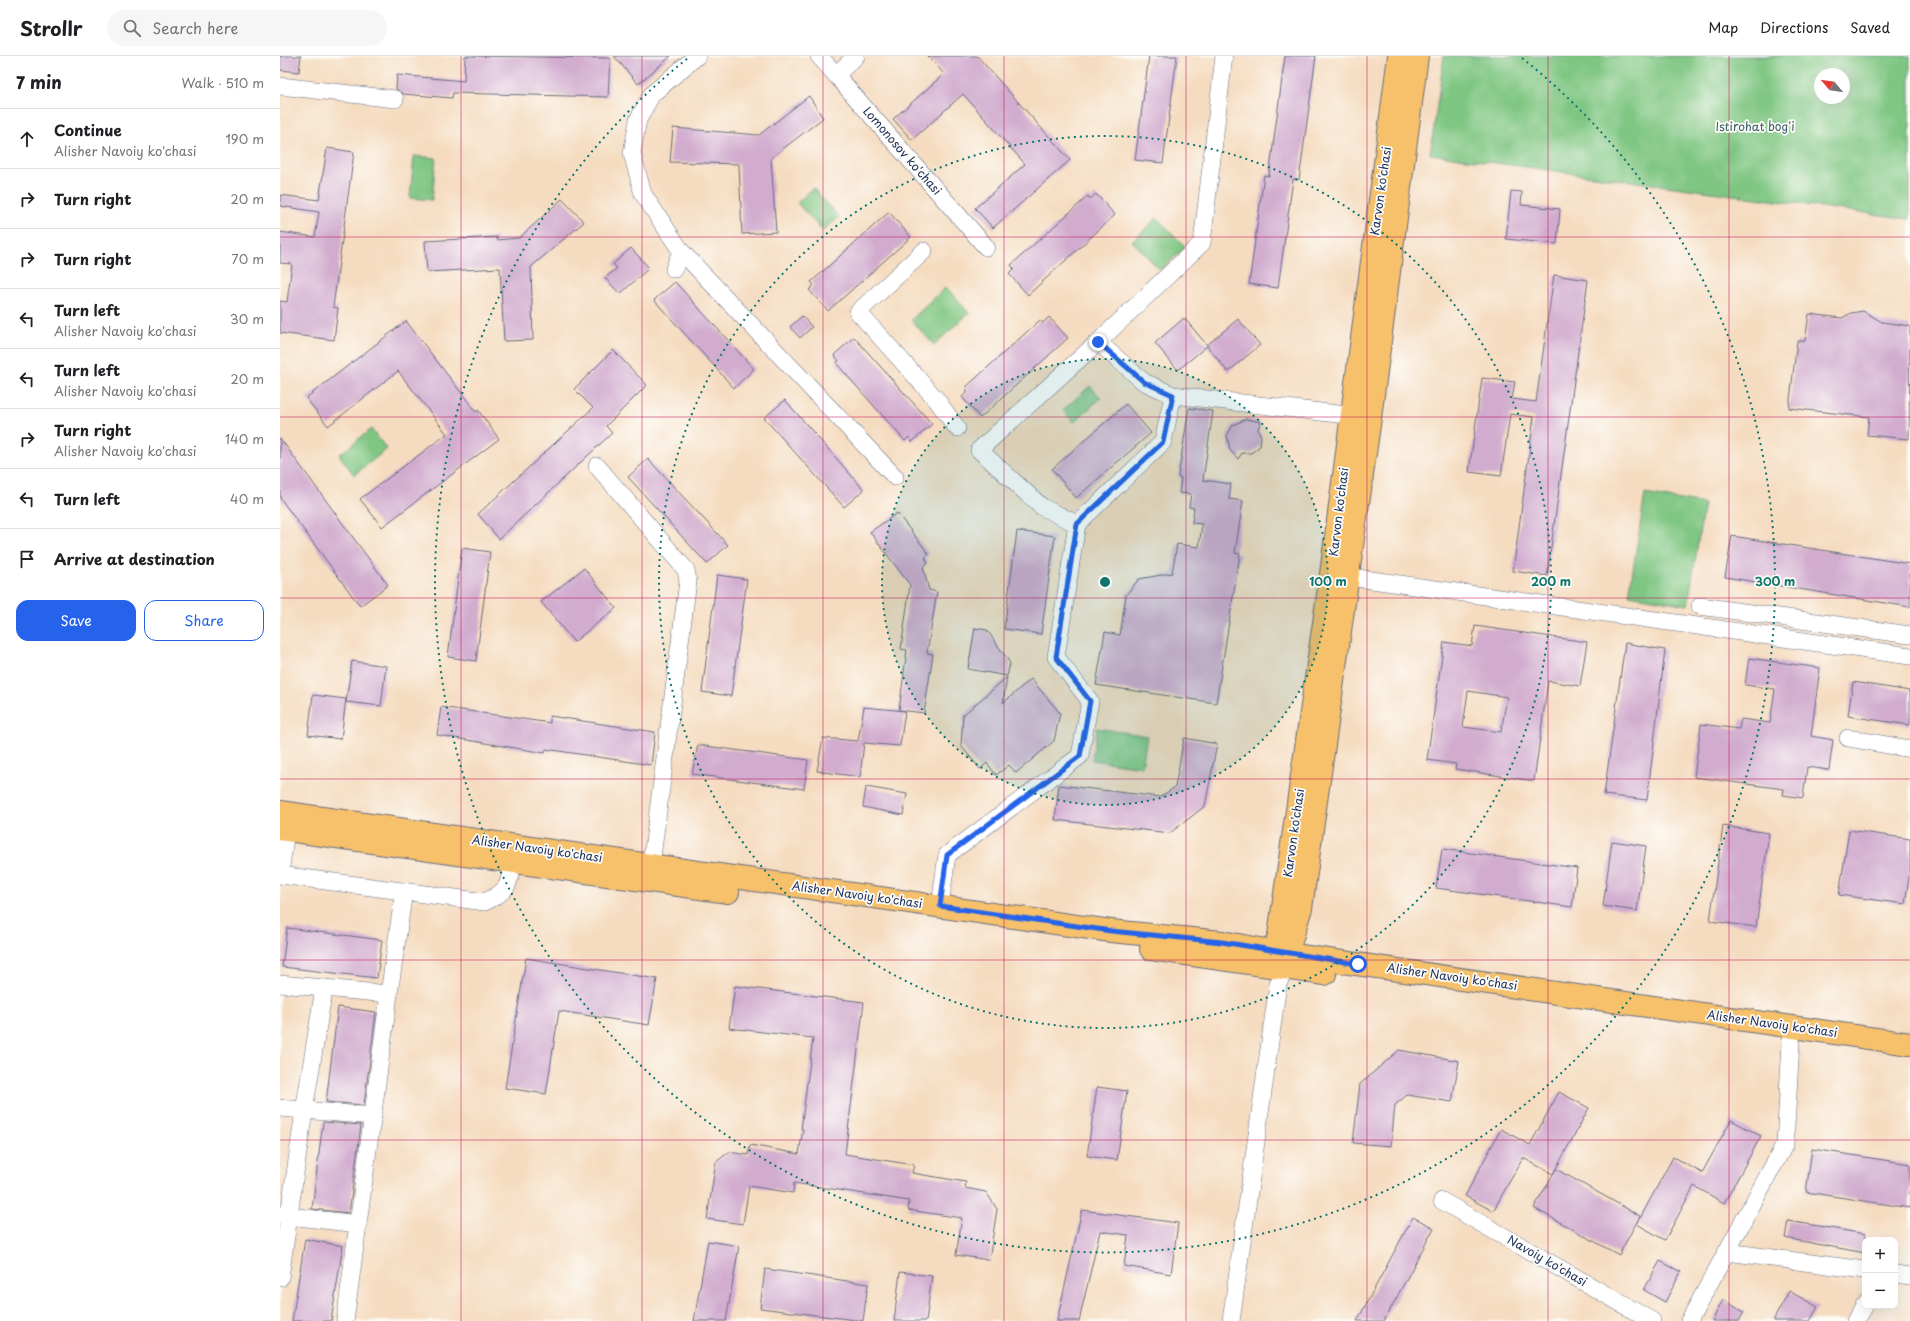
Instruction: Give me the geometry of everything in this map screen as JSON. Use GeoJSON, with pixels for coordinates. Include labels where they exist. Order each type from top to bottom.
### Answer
{"type":"FeatureCollection","features":[{"type":"Feature","properties":{"kind":"main road","name":"Karvon ko'chasi"},"geometry":{"type":"LineString","coordinates":[[1280,965],[1279,935],[1340,576],[1361,417],[1399,56]]}},
{"type":"Feature","properties":{"kind":"main road"},"geometry":{"type":"LineString","coordinates":[[1361,417],[1417,56]]}},
{"type":"Feature","properties":{"kind":"main road","name":"Alisher Navoiy ko'chasi"},"geometry":{"type":"LineString","coordinates":[[282,823],[651,865],[1111,931],[1222,942],[1280,965]]}},
{"type":"Feature","properties":{"kind":"main road","name":"Alisher Navoiy ko'chasi"},"geometry":{"type":"LineString","coordinates":[[282,823],[513,862],[1792,1033],[1910,1044]]}},
{"type":"Feature","properties":{"kind":"main road","name":"Alisher Navoiy ko'chasi"},"geometry":{"type":"LineString","coordinates":[[1792,1033],[1910,1057]]}},
{"type":"Feature","properties":{"kind":"street"},"geometry":{"type":"LineString","coordinates":[[697,56],[652,94],[638,120],[632,153],[643,194],[681,251],[895,477]]}},
{"type":"Feature","properties":{"kind":"street","name":"Lomonosov ko'chasi"},"geometry":{"type":"LineString","coordinates":[[819,56],[986,247]]}},
{"type":"Feature","properties":{"kind":"street"},"geometry":{"type":"LineString","coordinates":[[836,75],[856,56]]}},
{"type":"Feature","properties":{"kind":"street"},"geometry":{"type":"LineString","coordinates":[[1077,524],[1042,507],[979,450],[1098,342],[1202,243],[1224,56]]}},
{"type":"Feature","properties":{"kind":"street"},"geometry":{"type":"LineString","coordinates":[[280,86],[395,99]]}},
{"type":"Feature","properties":{"kind":"street"},"geometry":{"type":"LineString","coordinates":[[674,269],[681,251]]}},
{"type":"Feature","properties":{"kind":"street"},"geometry":{"type":"LineString","coordinates":[[924,251],[858,312],[936,399],[957,428]]}},
{"type":"Feature","properties":{"kind":"street"},"geometry":{"type":"LineString","coordinates":[[1098,342],[1144,382],[1173,395],[1361,417]]}},
{"type":"Feature","properties":{"kind":"street"},"geometry":{"type":"LineString","coordinates":[[940,906],[947,855],[1080,756],[1090,701],[1056,657],[1077,524],[1163,442],[1173,395]]}},
{"type":"Feature","properties":{"kind":"street"},"geometry":{"type":"LineString","coordinates":[[598,466],[686,570],[688,581],[651,865]]}},
{"type":"Feature","properties":{"kind":"street"},"geometry":{"type":"LineString","coordinates":[[1340,576],[1910,656]]}},
{"type":"Feature","properties":{"kind":"street"},"geometry":{"type":"LineString","coordinates":[[1700,606],[1910,635]]}},
{"type":"Feature","properties":{"kind":"street"},"geometry":{"type":"LineString","coordinates":[[1848,738],[1910,749]]}},
{"type":"Feature","properties":{"kind":"street"},"geometry":{"type":"LineString","coordinates":[[282,823],[280,874],[485,902],[496,896],[509,885],[513,862]]}},
{"type":"Feature","properties":{"kind":"street"},"geometry":{"type":"LineString","coordinates":[[346,1321],[372,1116],[404,891]]}},
{"type":"Feature","properties":{"kind":"street"},"geometry":{"type":"LineString","coordinates":[[1231,1321],[1280,965]]}},
{"type":"Feature","properties":{"kind":"street"},"geometry":{"type":"LineString","coordinates":[[280,984],[389,994]]}},
{"type":"Feature","properties":{"kind":"street"},"geometry":{"type":"LineString","coordinates":[[280,1278],[284,1216],[304,1111],[324,988]]}},
{"type":"Feature","properties":{"kind":"street"},"geometry":{"type":"LineString","coordinates":[[1690,1321],[1785,1144],[1792,1033]]}},
{"type":"Feature","properties":{"kind":"street"},"geometry":{"type":"LineString","coordinates":[[280,1108],[372,1116]]}},
{"type":"Feature","properties":{"kind":"street","name":"Navoiy ko'chasi"},"geometry":{"type":"LineString","coordinates":[[1442,1201],[1652,1321]]}},
{"type":"Feature","properties":{"kind":"street"},"geometry":{"type":"LineString","coordinates":[[284,1216],[358,1224]]}},
{"type":"Feature","properties":{"kind":"street"},"geometry":{"type":"LineString","coordinates":[[1727,1252],[1862,1270]]}},
{"type":"Feature","properties":{"kind":"street"},"geometry":{"type":"LineString","coordinates":[[1898,1274],[1910,1276]]}},
{"type":"Feature","properties":{"kind":"street"},"geometry":{"type":"LineString","coordinates":[[1855,1321],[1862,1309]]}},
{"type":"Feature","properties":{"kind":"green space","name":"Istirohat bog'i"},"geometry":{"type":"Polygon","coordinates":[[[1444,56],[1910,56],[1910,219],[1430,154],[1444,56]]]}},
{"type":"Feature","properties":{"kind":"green space"},"geometry":{"type":"Polygon","coordinates":[[[414,156],[436,158],[432,200],[410,198],[414,156]]]}},
{"type":"Feature","properties":{"kind":"green space"},"geometry":{"type":"Polygon","coordinates":[[[813,188],[839,217],[823,231],[797,203],[813,188]]]}},
{"type":"Feature","properties":{"kind":"green space"},"geometry":{"type":"Polygon","coordinates":[[[1157,218],[1186,247],[1160,270],[1132,241],[1157,218]]]}},
{"type":"Feature","properties":{"kind":"green space"},"geometry":{"type":"Polygon","coordinates":[[[946,287],[969,313],[934,345],[911,320],[946,287]]]}},
{"type":"Feature","properties":{"kind":"green space"},"geometry":{"type":"Polygon","coordinates":[[[1090,386],[1101,398],[1074,422],[1063,410],[1090,386]]]}},
{"type":"Feature","properties":{"kind":"green space"},"geometry":{"type":"Polygon","coordinates":[[[371,429],[387,449],[354,475],[339,455],[371,429]]]}},
{"type":"Feature","properties":{"kind":"green space"},"geometry":{"type":"Polygon","coordinates":[[[1645,494],[1704,504],[1688,605],[1629,595],[1645,494]]]}},
{"type":"Feature","properties":{"kind":"green space"},"geometry":{"type":"Polygon","coordinates":[[[1097,728],[1147,736],[1142,767],[1092,760],[1097,728]]]}},
{"type":"Feature","properties":{"kind":"building"},"geometry":{"type":"Polygon","coordinates":[[[280,56],[301,56],[299,72],[280,70],[280,56]]]}},
{"type":"Feature","properties":{"kind":"building"},"geometry":{"type":"Polygon","coordinates":[[[465,56],[610,58],[608,97],[453,93],[452,98],[403,94],[396,89],[397,75],[464,81],[465,56]]]}},
{"type":"Feature","properties":{"kind":"building"},"geometry":{"type":"Polygon","coordinates":[[[614,56],[671,56],[638,84],[614,56]]]}},
{"type":"Feature","properties":{"kind":"building"},"geometry":{"type":"Polygon","coordinates":[[[928,56],[977,56],[1070,160],[993,228],[975,208],[1025,164],[963,94],[912,140],[893,119],[944,74],[928,56]]]}},
{"type":"Feature","properties":{"kind":"building"},"geometry":{"type":"Polygon","coordinates":[[[1149,56],[1177,56],[1163,163],[1135,160],[1149,56]]]}},
{"type":"Feature","properties":{"kind":"building"},"geometry":{"type":"Polygon","coordinates":[[[1285,56],[1316,56],[1299,180],[1293,179],[1278,288],[1249,284],[1264,175],[1269,176],[1285,56]]]}},
{"type":"Feature","properties":{"kind":"building"},"geometry":{"type":"Polygon","coordinates":[[[809,96],[823,118],[771,158],[776,232],[742,234],[739,164],[670,162],[673,128],[759,135],[809,96]]]}},
{"type":"Feature","properties":{"kind":"building"},"geometry":{"type":"Polygon","coordinates":[[[327,148],[354,152],[333,307],[338,308],[334,340],[280,333],[280,301],[287,302],[292,264],[280,263],[280,232],[315,237],[319,212],[280,206],[280,195],[319,200],[327,148]]]}},
{"type":"Feature","properties":{"kind":"building"},"geometry":{"type":"Polygon","coordinates":[[[1511,191],[1522,192],[1521,205],[1560,209],[1557,244],[1506,239],[1511,191]]]}},
{"type":"Feature","properties":{"kind":"building"},"geometry":{"type":"Polygon","coordinates":[[[1096,194],[1115,215],[1028,295],[1009,274],[1014,269],[1011,265],[1088,196],[1090,199],[1096,194]]]}},
{"type":"Feature","properties":{"kind":"building"},"geometry":{"type":"Polygon","coordinates":[[[562,199],[584,222],[531,267],[533,340],[504,341],[500,268],[427,272],[425,241],[497,237],[497,240],[519,238],[562,199]]]}},
{"type":"Feature","properties":{"kind":"building"},"geometry":{"type":"Polygon","coordinates":[[[889,212],[911,237],[828,311],[809,290],[814,285],[811,282],[889,212]]]}},
{"type":"Feature","properties":{"kind":"building"},"geometry":{"type":"Polygon","coordinates":[[[631,248],[649,268],[620,294],[605,278],[617,268],[613,264],[631,248]]]}},
{"type":"Feature","properties":{"kind":"building"},"geometry":{"type":"Polygon","coordinates":[[[1554,275],[1588,280],[1547,576],[1513,571],[1534,417],[1510,414],[1501,476],[1469,472],[1482,378],[1515,382],[1512,399],[1536,402],[1554,275]]]}},
{"type":"Feature","properties":{"kind":"building"},"geometry":{"type":"Polygon","coordinates":[[[675,282],[754,369],[734,388],[654,300],[675,282]]]}},
{"type":"Feature","properties":{"kind":"building"},"geometry":{"type":"Polygon","coordinates":[[[1863,311],[1882,322],[1910,326],[1909,439],[1867,435],[1869,417],[1789,408],[1797,341],[1805,341],[1809,314],[1842,318],[1851,313],[1863,311]]]}},
{"type":"Feature","properties":{"kind":"building"},"geometry":{"type":"Polygon","coordinates":[[[802,316],[812,327],[800,338],[790,327],[802,316]]]}},
{"type":"Feature","properties":{"kind":"building"},"geometry":{"type":"Polygon","coordinates":[[[1049,317],[1068,338],[980,418],[962,397],[968,391],[965,388],[1040,320],[1043,323],[1049,317]]]}},
{"type":"Feature","properties":{"kind":"building"},"geometry":{"type":"Polygon","coordinates":[[[1184,318],[1207,345],[1238,319],[1260,345],[1228,372],[1207,346],[1178,370],[1155,343],[1184,318]]]}},
{"type":"Feature","properties":{"kind":"building"},"geometry":{"type":"Polygon","coordinates":[[[406,321],[476,412],[478,410],[499,439],[382,527],[360,499],[447,434],[398,371],[328,426],[306,398],[406,321]]]}},
{"type":"Feature","properties":{"kind":"building"},"geometry":{"type":"Polygon","coordinates":[[[854,337],[932,424],[912,442],[909,437],[905,441],[836,363],[839,361],[834,355],[854,337]]]}},
{"type":"Feature","properties":{"kind":"building"},"geometry":{"type":"Polygon","coordinates":[[[613,350],[647,385],[606,426],[612,433],[499,539],[478,514],[593,408],[574,389],[613,350]]]}},
{"type":"Feature","properties":{"kind":"building"},"geometry":{"type":"Polygon","coordinates":[[[785,400],[864,490],[844,507],[764,418],[785,400]]]}},
{"type":"Feature","properties":{"kind":"building"},"geometry":{"type":"Polygon","coordinates":[[[1126,404],[1151,433],[1076,498],[1052,469],[1126,404]]]}},
{"type":"Feature","properties":{"kind":"building"},"geometry":{"type":"Polygon","coordinates":[[[1189,408],[1213,411],[1203,480],[1231,484],[1229,499],[1243,501],[1235,553],[1240,554],[1216,703],[1096,685],[1105,632],[1120,635],[1126,595],[1139,579],[1172,573],[1177,544],[1199,547],[1202,524],[1192,523],[1194,508],[1189,507],[1191,494],[1179,493],[1181,478],[1178,477],[1189,408]]]}},
{"type":"Feature","properties":{"kind":"building"},"geometry":{"type":"Polygon","coordinates":[[[1246,419],[1261,422],[1258,429],[1261,436],[1260,446],[1251,453],[1242,453],[1238,459],[1230,450],[1227,436],[1233,425],[1246,419]]]}},
{"type":"Feature","properties":{"kind":"building"},"geometry":{"type":"Polygon","coordinates":[[[280,438],[388,585],[360,606],[280,498],[280,438]]]}},
{"type":"Feature","properties":{"kind":"building"},"geometry":{"type":"Polygon","coordinates":[[[648,459],[728,545],[707,564],[628,477],[648,459]]]}},
{"type":"Feature","properties":{"kind":"building"},"geometry":{"type":"Polygon","coordinates":[[[897,513],[929,554],[925,558],[928,563],[923,567],[929,590],[937,592],[927,653],[933,654],[924,713],[899,710],[907,650],[901,649],[910,585],[870,532],[897,513]]]}},
{"type":"Feature","properties":{"kind":"building"},"geometry":{"type":"Polygon","coordinates":[[[1017,531],[1055,536],[1041,634],[1004,629],[1017,531]]]}},
{"type":"Feature","properties":{"kind":"building"},"geometry":{"type":"Polygon","coordinates":[[[1732,536],[1910,564],[1910,607],[1725,577],[1732,536]]]}},
{"type":"Feature","properties":{"kind":"building"},"geometry":{"type":"Polygon","coordinates":[[[462,548],[490,552],[476,661],[448,657],[462,548]]]}},
{"type":"Feature","properties":{"kind":"building"},"geometry":{"type":"Polygon","coordinates":[[[584,568],[616,608],[574,642],[541,602],[584,568]]]}},
{"type":"Feature","properties":{"kind":"building"},"geometry":{"type":"Polygon","coordinates":[[[717,575],[747,579],[731,696],[702,692],[717,575]]]}},
{"type":"Feature","properties":{"kind":"building"},"geometry":{"type":"Polygon","coordinates":[[[1475,626],[1587,642],[1580,686],[1548,681],[1534,781],[1455,769],[1456,764],[1427,760],[1444,642],[1472,646],[1475,626]],[[1468,691],[1463,727],[1501,732],[1507,697],[1468,691]]]}},
{"type":"Feature","properties":{"kind":"building"},"geometry":{"type":"Polygon","coordinates":[[[975,628],[987,630],[1010,663],[1007,676],[968,669],[975,628]]]}},
{"type":"Feature","properties":{"kind":"building"},"geometry":{"type":"Polygon","coordinates":[[[1625,643],[1665,650],[1647,800],[1604,795],[1625,643]]]}},
{"type":"Feature","properties":{"kind":"building"},"geometry":{"type":"Polygon","coordinates":[[[1749,658],[1820,668],[1811,736],[1833,740],[1829,770],[1807,767],[1803,798],[1783,795],[1784,789],[1694,777],[1701,724],[1739,729],[1741,719],[1770,723],[1775,689],[1745,685],[1749,658]]]}},
{"type":"Feature","properties":{"kind":"building"},"geometry":{"type":"Polygon","coordinates":[[[352,661],[386,666],[381,706],[346,702],[352,661]]]}},
{"type":"Feature","properties":{"kind":"building"},"geometry":{"type":"Polygon","coordinates":[[[1007,677],[1003,703],[1031,679],[1060,713],[1054,741],[1016,773],[1009,765],[996,775],[987,763],[980,769],[961,746],[963,715],[1007,677]]]}},
{"type":"Feature","properties":{"kind":"building"},"geometry":{"type":"Polygon","coordinates":[[[1853,682],[1910,691],[1910,725],[1848,716],[1853,682]]]}},
{"type":"Feature","properties":{"kind":"building"},"geometry":{"type":"Polygon","coordinates":[[[313,695],[346,699],[341,739],[308,735],[313,695]]]}},
{"type":"Feature","properties":{"kind":"building"},"geometry":{"type":"Polygon","coordinates":[[[441,707],[550,723],[550,716],[655,732],[651,765],[546,749],[545,753],[437,735],[441,707]]]}},
{"type":"Feature","properties":{"kind":"building"},"geometry":{"type":"Polygon","coordinates":[[[864,707],[905,711],[900,746],[864,743],[860,777],[817,771],[823,738],[858,741],[864,707]]]}},
{"type":"Feature","properties":{"kind":"building"},"geometry":{"type":"Polygon","coordinates":[[[1184,738],[1217,744],[1205,806],[1170,833],[1055,820],[1059,785],[1160,797],[1175,787],[1184,738]]]}},
{"type":"Feature","properties":{"kind":"building"},"geometry":{"type":"Polygon","coordinates":[[[698,745],[808,760],[804,789],[692,774],[698,745]]]}},
{"type":"Feature","properties":{"kind":"building"},"geometry":{"type":"Polygon","coordinates":[[[866,787],[907,794],[903,815],[863,807],[866,787]]]}},
{"type":"Feature","properties":{"kind":"building"},"geometry":{"type":"Polygon","coordinates":[[[1723,826],[1769,833],[1756,927],[1710,921],[1723,826]]]}},
{"type":"Feature","properties":{"kind":"building"},"geometry":{"type":"Polygon","coordinates":[[[1849,830],[1910,839],[1910,871],[1905,904],[1839,895],[1849,830]]]}},
{"type":"Feature","properties":{"kind":"building"},"geometry":{"type":"Polygon","coordinates":[[[1612,841],[1646,846],[1637,911],[1603,906],[1612,841]]]}},
{"type":"Feature","properties":{"kind":"building"},"geometry":{"type":"Polygon","coordinates":[[[1442,849],[1577,868],[1572,907],[1436,888],[1442,849]]]}},
{"type":"Feature","properties":{"kind":"building"},"geometry":{"type":"Polygon","coordinates":[[[287,928],[382,940],[377,978],[282,967],[287,928]]]}},
{"type":"Feature","properties":{"kind":"building"},"geometry":{"type":"Polygon","coordinates":[[[526,958],[657,979],[649,1025],[559,1011],[546,1094],[505,1088],[526,958]]]}},
{"type":"Feature","properties":{"kind":"building"},"geometry":{"type":"Polygon","coordinates":[[[735,986],[864,1002],[845,1154],[914,1165],[912,1173],[966,1182],[965,1188],[986,1192],[997,1209],[989,1260],[956,1255],[962,1218],[908,1210],[909,1201],[794,1183],[793,1193],[749,1186],[743,1224],[707,1219],[716,1162],[729,1152],[748,1155],[750,1145],[799,1154],[803,1129],[801,1129],[813,1038],[729,1028],[735,986]]]}},
{"type":"Feature","properties":{"kind":"building"},"geometry":{"type":"Polygon","coordinates":[[[338,1007],[376,1012],[364,1105],[326,1102],[338,1007]]]}},
{"type":"Feature","properties":{"kind":"building"},"geometry":{"type":"Polygon","coordinates":[[[1399,1050],[1459,1061],[1452,1102],[1407,1095],[1395,1105],[1391,1146],[1353,1143],[1360,1084],[1399,1050]]]}},
{"type":"Feature","properties":{"kind":"building"},"geometry":{"type":"Polygon","coordinates":[[[1097,1087],[1127,1091],[1117,1160],[1087,1156],[1097,1087]]]}},
{"type":"Feature","properties":{"kind":"building"},"geometry":{"type":"Polygon","coordinates":[[[1559,1092],[1589,1108],[1553,1174],[1523,1158],[1493,1211],[1465,1196],[1501,1129],[1530,1145],[1559,1092]]]}},
{"type":"Feature","properties":{"kind":"building"},"geometry":{"type":"Polygon","coordinates":[[[1731,1120],[1761,1136],[1724,1203],[1694,1186],[1665,1240],[1637,1224],[1673,1157],[1702,1173],[1731,1120]]]}},
{"type":"Feature","properties":{"kind":"building"},"geometry":{"type":"Polygon","coordinates":[[[323,1122],[361,1125],[349,1213],[312,1209],[323,1122]]]}},
{"type":"Feature","properties":{"kind":"building"},"geometry":{"type":"Polygon","coordinates":[[[1812,1149],[1910,1164],[1910,1208],[1806,1192],[1812,1149]]]}},
{"type":"Feature","properties":{"kind":"building"},"geometry":{"type":"Polygon","coordinates":[[[1556,1169],[1640,1216],[1619,1255],[1534,1208],[1556,1169]]]}},
{"type":"Feature","properties":{"kind":"building"},"geometry":{"type":"Polygon","coordinates":[[[1082,1210],[1178,1223],[1171,1274],[1124,1266],[1128,1235],[1100,1231],[1079,1321],[1057,1321],[1082,1210]]]}},
{"type":"Feature","properties":{"kind":"building"},"geometry":{"type":"Polygon","coordinates":[[[1413,1217],[1434,1228],[1384,1321],[1357,1321],[1413,1217]]]}},
{"type":"Feature","properties":{"kind":"building"},"geometry":{"type":"Polygon","coordinates":[[[1788,1221],[1865,1234],[1865,1237],[1862,1237],[1862,1252],[1785,1238],[1788,1221]]]}},
{"type":"Feature","properties":{"kind":"building"},"geometry":{"type":"Polygon","coordinates":[[[305,1239],[343,1246],[331,1321],[292,1321],[305,1239]]]}},
{"type":"Feature","properties":{"kind":"building"},"geometry":{"type":"Polygon","coordinates":[[[708,1241],[739,1246],[726,1321],[694,1321],[708,1241]]]}},
{"type":"Feature","properties":{"kind":"building"},"geometry":{"type":"Polygon","coordinates":[[[1660,1261],[1681,1272],[1665,1302],[1644,1290],[1660,1261]]]}},
{"type":"Feature","properties":{"kind":"building"},"geometry":{"type":"Polygon","coordinates":[[[765,1269],[868,1284],[863,1321],[760,1308],[765,1269]]]}},
{"type":"Feature","properties":{"kind":"building"},"geometry":{"type":"Polygon","coordinates":[[[900,1272],[932,1276],[926,1321],[894,1321],[900,1272]]]}},
{"type":"Feature","properties":{"kind":"building"},"geometry":{"type":"Polygon","coordinates":[[[1789,1291],[1818,1307],[1810,1321],[1773,1321],[1789,1291]]]}},
{"type":"Feature","properties":{"kind":"building"},"geometry":{"type":"Polygon","coordinates":[[[1723,1300],[1744,1312],[1739,1321],[1712,1321],[1723,1300]]]}},
{"type":"Feature","properties":{"kind":"route"},"geometry":{"type":"LineString","coordinates":[[1098,342],[1144,382],[1173,395],[1163,442],[1077,524],[1056,657],[1090,701],[1080,756],[947,855],[940,906],[1111,931],[1222,942],[1287,954],[1358,964]]}}]}
